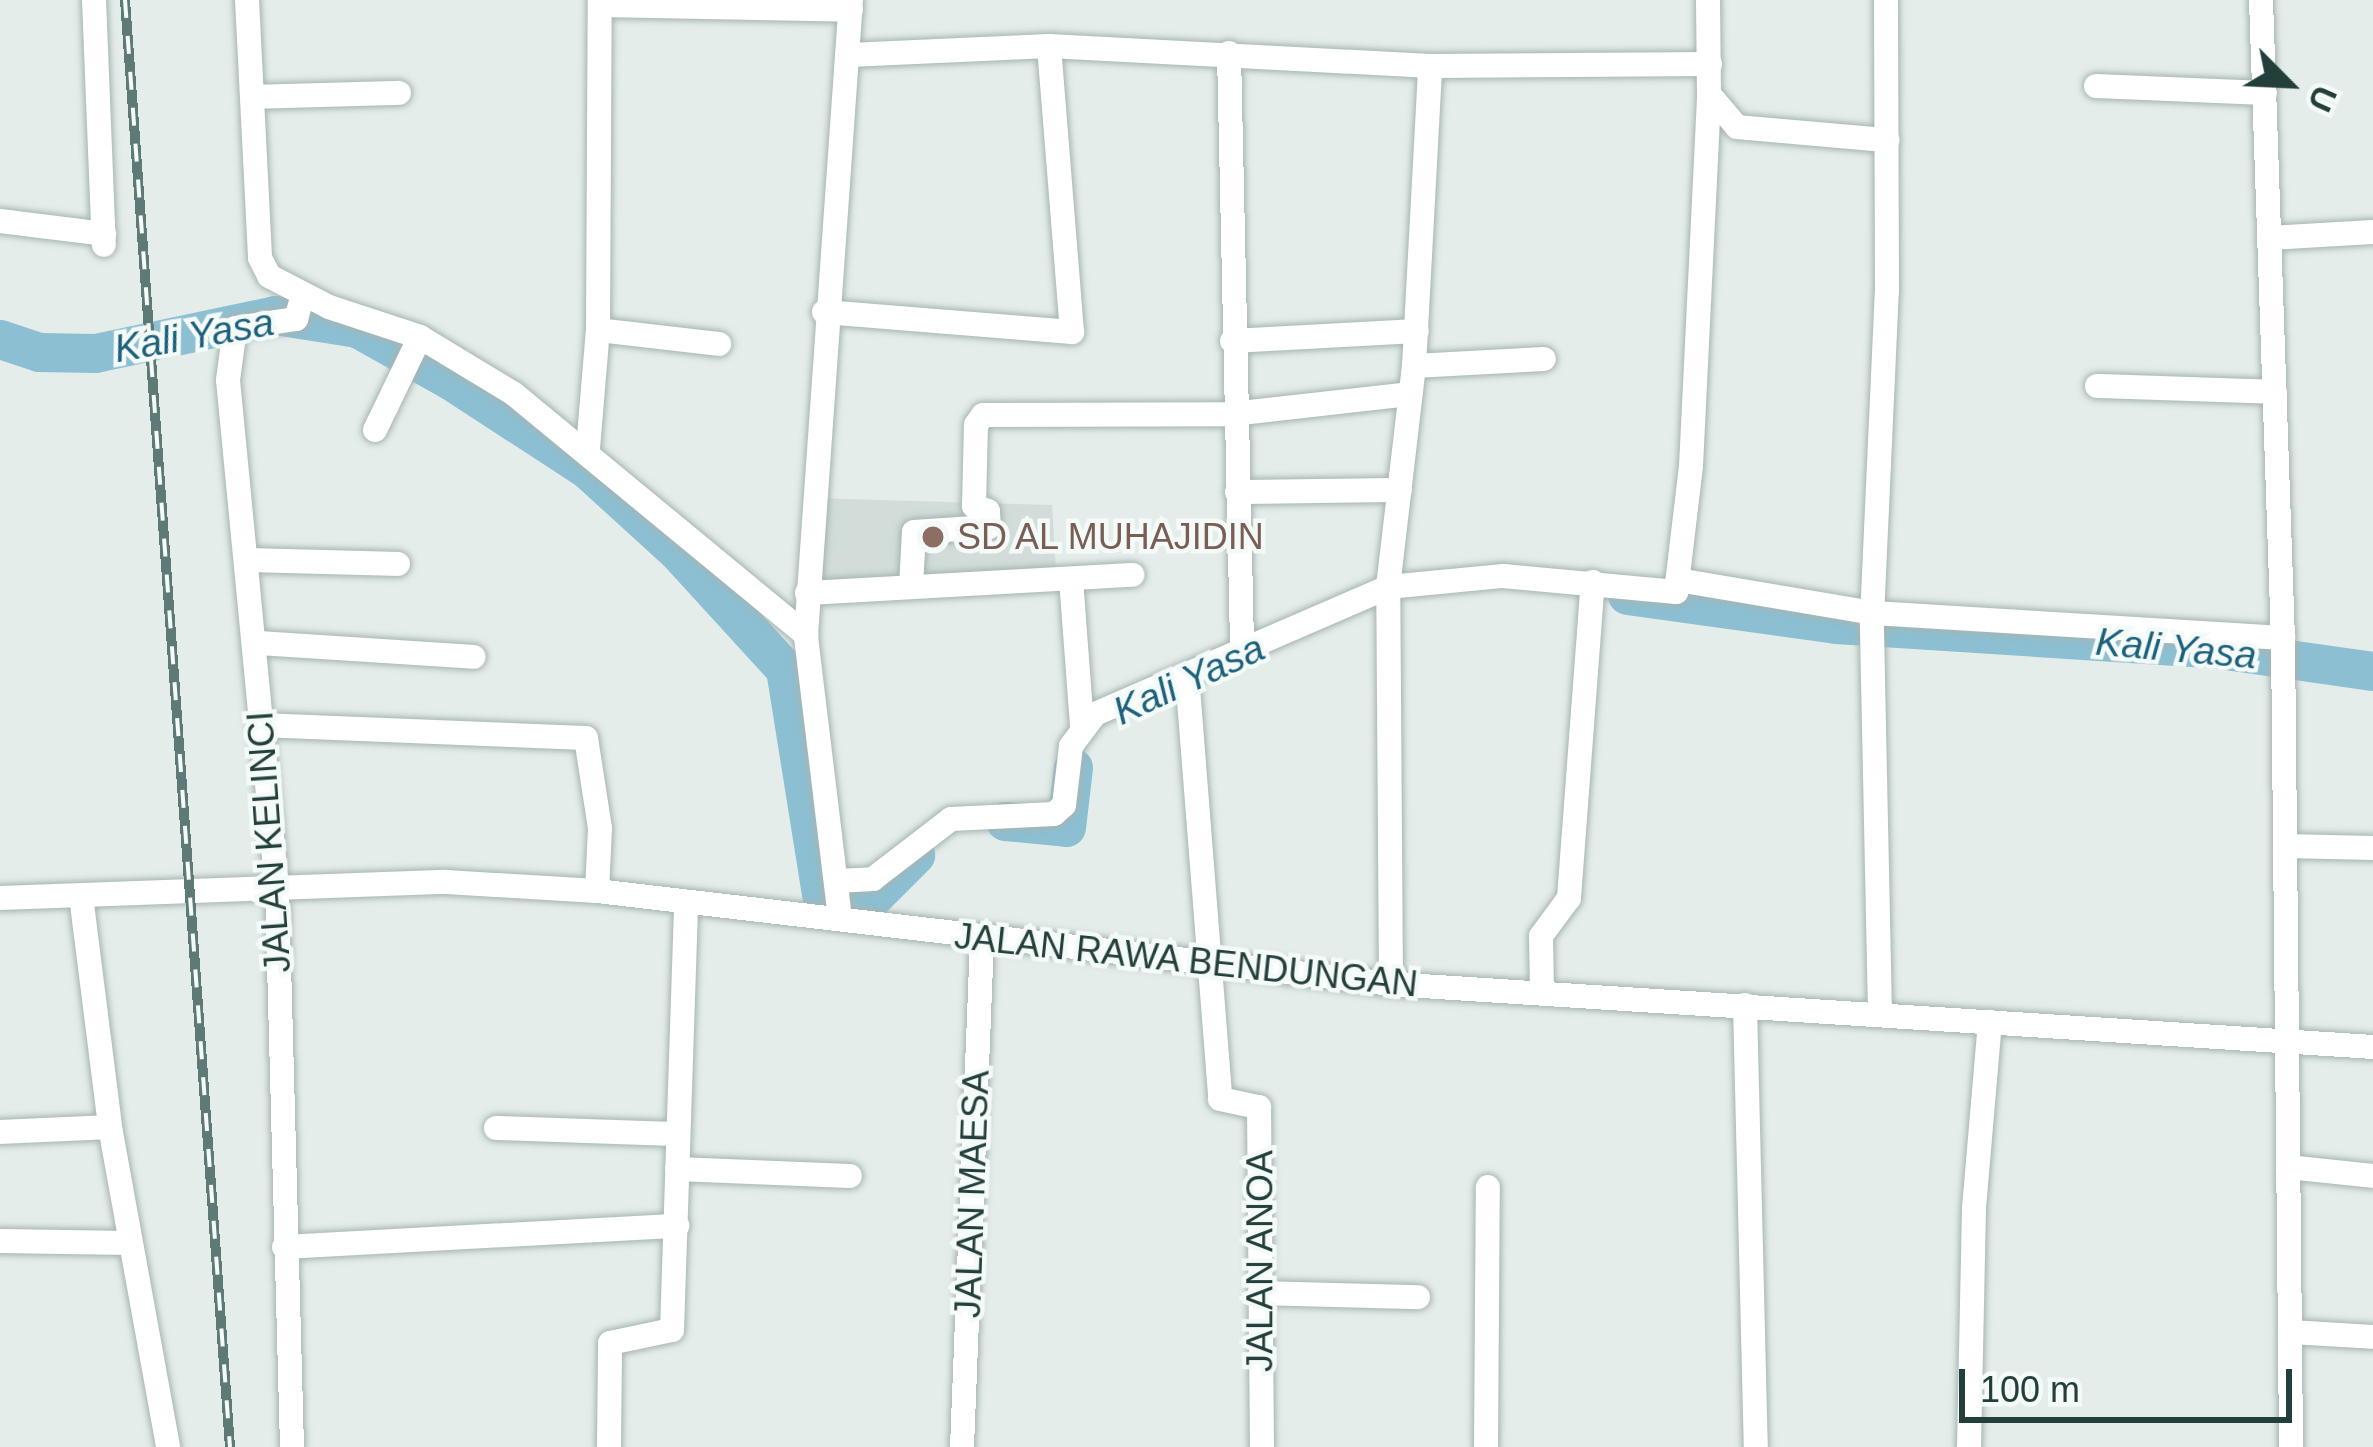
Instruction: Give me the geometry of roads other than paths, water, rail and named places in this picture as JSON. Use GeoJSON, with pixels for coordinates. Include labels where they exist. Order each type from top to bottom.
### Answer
{"type":"FeatureCollection","features":[{"type":"Feature","properties":{"kind":"street"},"geometry":{"type":"LineString","coordinates":[[0,220],[104,240],[94,0]]}},
{"type":"Feature","properties":{"kind":"street"},"geometry":{"type":"LineString","coordinates":[[247,0],[260,258],[269,276],[300,304],[413,351],[588,448],[806,635]]}},
{"type":"Feature","properties":{"kind":"street"},"geometry":{"type":"LineString","coordinates":[[1082,726],[1119,700],[1188,684],[1242,645],[1388,597],[1503,576],[1592,590],[1674,593],[1691,466],[1709,94],[1708,0]]}},
{"type":"Feature","properties":{"kind":"street"},"geometry":{"type":"LineString","coordinates":[[1880,1013],[1872,622],[1887,140],[1886,0]]}},
{"type":"Feature","properties":{"kind":"street"},"geometry":{"type":"LineString","coordinates":[[2261,0],[2284,676],[2291,1447]]}},
{"type":"Feature","properties":{"kind":"street"},"geometry":{"type":"LineString","coordinates":[[588,448],[598,330],[606,4],[851,5],[824,312],[806,635],[838,896],[873,879],[951,819],[1060,810],[1082,726],[1071,579]]}},
{"type":"Feature","properties":{"kind":"street"},"geometry":{"type":"LineString","coordinates":[[849,55],[1049,46],[1430,66],[1710,64]]}},
{"type":"Feature","properties":{"kind":"street"},"geometry":{"type":"LineString","coordinates":[[824,312],[1072,332],[1049,46]]}},
{"type":"Feature","properties":{"kind":"street"},"geometry":{"type":"LineString","coordinates":[[1229,53],[1232,414],[1242,645]]}},
{"type":"Feature","properties":{"kind":"street"},"geometry":{"type":"LineString","coordinates":[[1391,984],[1388,597],[1417,331],[1430,66]]}},
{"type":"Feature","properties":{"kind":"street"},"geometry":{"type":"LineString","coordinates":[[2096,86],[2265,93]]}},
{"type":"Feature","properties":{"kind":"street"},"geometry":{"type":"LineString","coordinates":[[253,97],[399,94]]}},
{"type":"Feature","properties":{"kind":"street"},"geometry":{"type":"LineString","coordinates":[[1709,94],[1751,133],[1887,140]]}},
{"type":"Feature","properties":{"kind":"street"},"geometry":{"type":"LineString","coordinates":[[2270,238],[2373,232]]}},
{"type":"Feature","properties":{"kind":"street","name":"JALAN KELINCI"},"geometry":{"type":"LineString","coordinates":[[292,1447],[277,888],[260,725],[259,643],[230,406],[231,336],[243,325],[300,304]]}},
{"type":"Feature","properties":{"kind":"street"},"geometry":{"type":"LineString","coordinates":[[598,330],[719,344]]}},
{"type":"Feature","properties":{"kind":"street"},"geometry":{"type":"LineString","coordinates":[[1232,341],[1417,331]]}},
{"type":"Feature","properties":{"kind":"street"},"geometry":{"type":"LineString","coordinates":[[375,430],[413,351]]}},
{"type":"Feature","properties":{"kind":"street"},"geometry":{"type":"LineString","coordinates":[[1414,366],[1544,359]]}},
{"type":"Feature","properties":{"kind":"street"},"geometry":{"type":"LineString","coordinates":[[2097,386],[2275,392]]}},
{"type":"Feature","properties":{"kind":"street"},"geometry":{"type":"LineString","coordinates":[[911,587],[914,532],[989,527],[988,511],[974,506],[976,425],[983,415],[1232,414],[1409,394]]}},
{"type":"Feature","properties":{"kind":"street"},"geometry":{"type":"LineString","coordinates":[[1237,492],[1400,490]]}},
{"type":"Feature","properties":{"kind":"street"},"geometry":{"type":"LineString","coordinates":[[250,560],[398,564]]}},
{"type":"Feature","properties":{"kind":"street"},"geometry":{"type":"LineString","coordinates":[[808,593],[1132,575]]}},
{"type":"Feature","properties":{"kind":"street"},"geometry":{"type":"LineString","coordinates":[[1678,580],[1872,622],[2283,642]]}},
{"type":"Feature","properties":{"kind":"street"},"geometry":{"type":"LineString","coordinates":[[1542,993],[1541,936],[1569,898],[1592,590]]}},
{"type":"Feature","properties":{"kind":"street"},"geometry":{"type":"LineString","coordinates":[[259,643],[474,657]]}},
{"type":"Feature","properties":{"kind":"street"},"geometry":{"type":"LineString","coordinates":[[1188,684],[1215,966]]}},
{"type":"Feature","properties":{"kind":"street"},"geometry":{"type":"LineString","coordinates":[[260,725],[582,737],[595,765],[597,891]]}},
{"type":"Feature","properties":{"kind":"street"},"geometry":{"type":"LineString","coordinates":[[2285,846],[2373,848]]}},
{"type":"Feature","properties":{"kind":"street","name":"JALAN RAWA BENDUNGAN"},"geometry":{"type":"LineString","coordinates":[[0,898],[446,882],[597,891],[686,903],[838,896],[982,940],[1391,984],[2373,1047]]}},
{"type":"Feature","properties":{"kind":"street"},"geometry":{"type":"LineString","coordinates":[[81,896],[110,1127],[168,1447]]}},
{"type":"Feature","properties":{"kind":"street"},"geometry":{"type":"LineString","coordinates":[[609,1447],[607,1347],[672,1330],[686,903]]}},
{"type":"Feature","properties":{"kind":"street","name":"JALAN MAESA"},"geometry":{"type":"LineString","coordinates":[[962,1447],[982,940]]}},
{"type":"Feature","properties":{"kind":"street","name":"JALAN ANOA"},"geometry":{"type":"LineString","coordinates":[[1215,966],[1220,1100],[1259,1107],[1262,1447]]}},
{"type":"Feature","properties":{"kind":"street"},"geometry":{"type":"LineString","coordinates":[[1745,1005],[1756,1447]]}},
{"type":"Feature","properties":{"kind":"street"},"geometry":{"type":"LineString","coordinates":[[1969,1447],[1974,1208],[1990,1022]]}},
{"type":"Feature","properties":{"kind":"street"},"geometry":{"type":"LineString","coordinates":[[0,1132],[110,1127]]}},
{"type":"Feature","properties":{"kind":"street"},"geometry":{"type":"LineString","coordinates":[[496,1128],[676,1134]]}},
{"type":"Feature","properties":{"kind":"street"},"geometry":{"type":"LineString","coordinates":[[2288,1168],[2373,1176]]}},
{"type":"Feature","properties":{"kind":"street"},"geometry":{"type":"LineString","coordinates":[[676,1169],[850,1176]]}},
{"type":"Feature","properties":{"kind":"street"},"geometry":{"type":"LineString","coordinates":[[1486,1447],[1488,1187]]}},
{"type":"Feature","properties":{"kind":"street"},"geometry":{"type":"LineString","coordinates":[[284,1247],[677,1226]]}},
{"type":"Feature","properties":{"kind":"street"},"geometry":{"type":"LineString","coordinates":[[0,1241],[130,1243]]}},
{"type":"Feature","properties":{"kind":"street"},"geometry":{"type":"LineString","coordinates":[[1260,1293],[1418,1297]]}},
{"type":"Feature","properties":{"kind":"street"},"geometry":{"type":"LineString","coordinates":[[2290,1332],[2373,1337]]}},
{"type":"Feature","properties":{"kind":"waterway","name":"Kali Yasa"},"geometry":{"type":"LineString","coordinates":[[0,339],[39,352],[95,353],[275,315],[357,328],[450,380],[587,469],[678,552],[785,669],[822,901],[870,900],[915,855]]}},
{"type":"Feature","properties":{"kind":"waterway","name":"Kali Yasa"},"geometry":{"type":"LineString","coordinates":[[1627,595],[1836,624],[2211,648],[2373,671]]}},
{"type":"Feature","properties":{"kind":"waterway","name":"Kali Yasa"},"geometry":{"type":"LineString","coordinates":[[1005,821],[1066,827],[1073,767]]}},
{"type":"Feature","properties":{"kind":"railway"},"geometry":{"type":"LineString","coordinates":[[125,0],[230,1447]]}},
{"type":"Feature","properties":{"kind":"place","name":"SD AL MUHAJIDIN"},"geometry":{"type":"Point","coordinates":[933,537]}}]}
